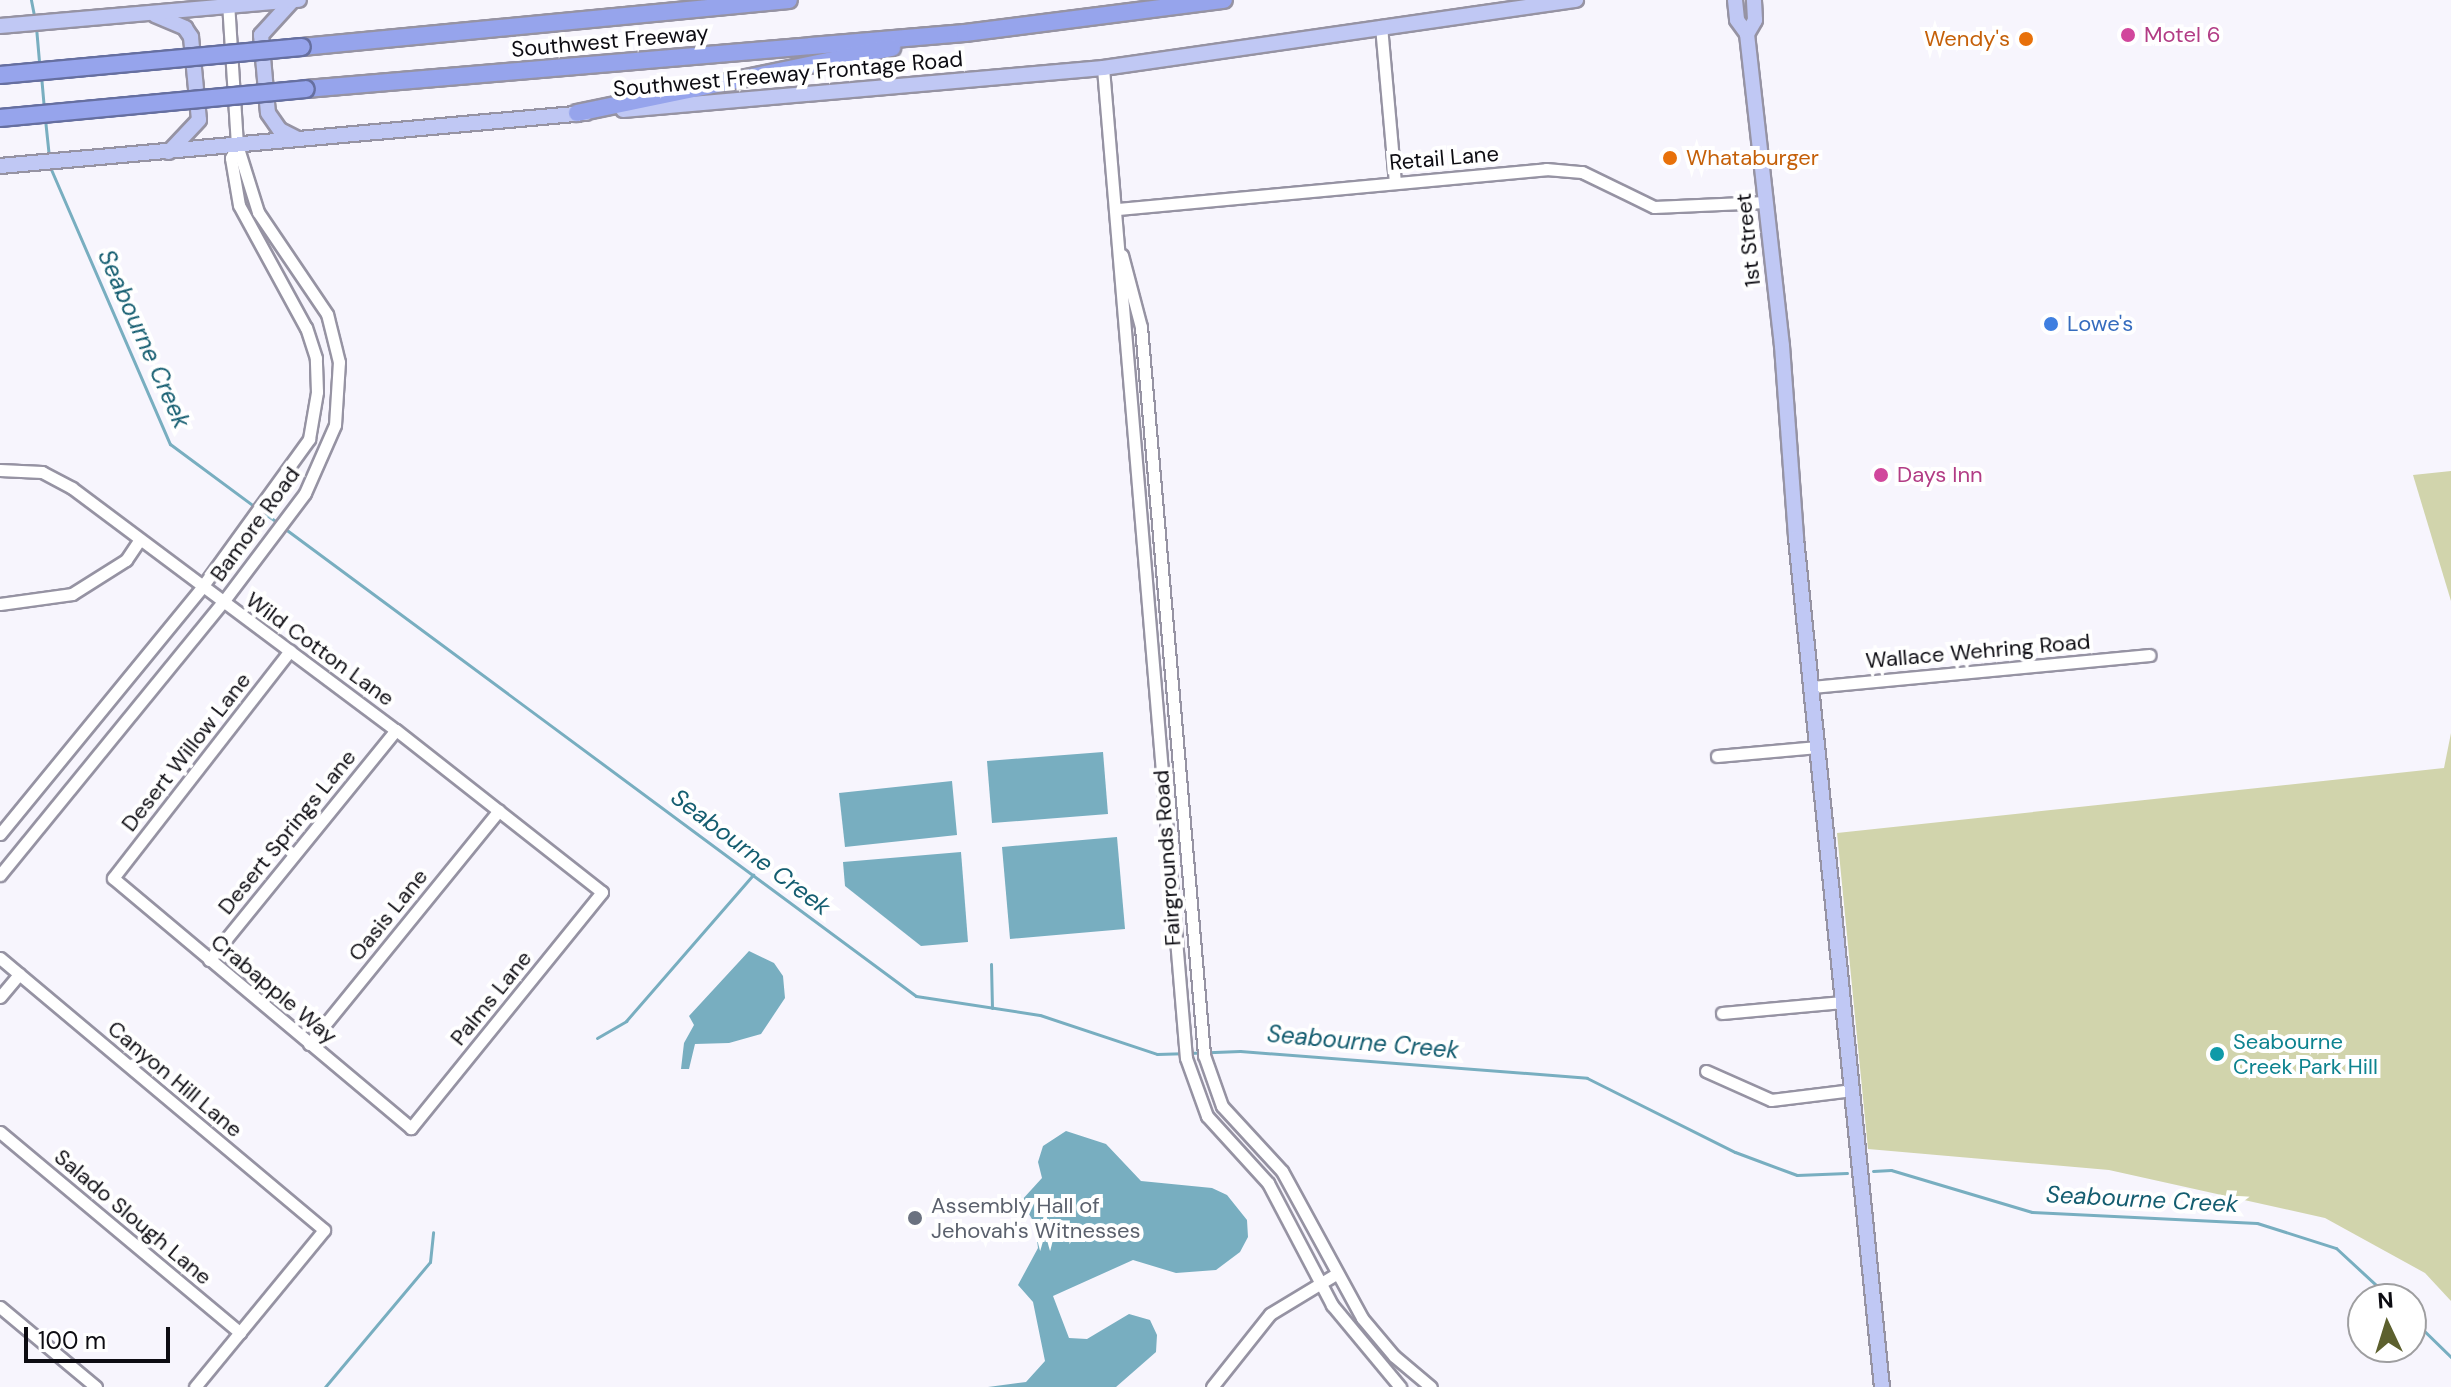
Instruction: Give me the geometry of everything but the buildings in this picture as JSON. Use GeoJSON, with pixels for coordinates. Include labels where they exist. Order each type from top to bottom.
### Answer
{"type":"FeatureCollection","features":[{"type":"Feature","properties":{"kind":"highway","name":"Southwest Freeway"},"geometry":{"type":"LineString","coordinates":[[0,75],[789,0]]}},
{"type":"Feature","properties":{"kind":"highway","name":"Southwest Freeway"},"geometry":{"type":"LineString","coordinates":[[0,118],[965,33],[1224,0]]}},
{"type":"Feature","properties":{"kind":"highway"},"geometry":{"type":"LineString","coordinates":[[577,113],[965,33]]}},
{"type":"Feature","properties":{"kind":"main road"},"geometry":{"type":"LineString","coordinates":[[2,26],[151,13],[225,2],[299,0]]}},
{"type":"Feature","properties":{"kind":"main road","name":"Southwest Freeway Frontage Road"},"geometry":{"type":"LineString","coordinates":[[0,166],[1103,68],[1576,0]]}},
{"type":"Feature","properties":{"kind":"main road","name":"1st Street"},"geometry":{"type":"LineString","coordinates":[[1735,0],[1737,20],[1747,34],[1782,346],[1842,1002],[1882,1387]]}},
{"type":"Feature","properties":{"kind":"main road","name":"1st Street"},"geometry":{"type":"LineString","coordinates":[[1747,34],[1755,20],[1754,0]]}},
{"type":"Feature","properties":{"kind":"main road"},"geometry":{"type":"LineString","coordinates":[[293,1],[261,35],[268,113],[272,123],[298,140]]}},
{"type":"Feature","properties":{"kind":"main road"},"geometry":{"type":"LineString","coordinates":[[151,13],[185,28],[191,37],[199,120],[169,152]]}},
{"type":"Feature","properties":{"kind":"street","name":"Bamore Road"},"geometry":{"type":"LineString","coordinates":[[0,875],[223,602],[305,493],[335,425],[339,362],[320,300],[258,212],[237,145],[225,2]]}},
{"type":"Feature","properties":{"kind":"street"},"geometry":{"type":"LineString","coordinates":[[1381,26],[1395,182]]}},
{"type":"Feature","properties":{"kind":"street","name":"Fairgrounds Road"},"geometry":{"type":"LineString","coordinates":[[1103,68],[1122,254],[1141,327],[1199,1020],[1212,1083],[1240,1129],[1282,1171],[1336,1274],[1378,1338],[1431,1387]]}},
{"type":"Feature","properties":{"kind":"street","name":"Bamore Road"},"geometry":{"type":"LineString","coordinates":[[0,834],[202,587],[309,439],[317,392],[316,358],[306,328],[239,205],[231,158],[237,145]]}},
{"type":"Feature","properties":{"kind":"street","name":"Retail Lane"},"geometry":{"type":"LineString","coordinates":[[1118,209],[1556,170],[1599,178],[1654,207],[1766,202]]}},
{"type":"Feature","properties":{"kind":"street","name":"Fairgrounds Road"},"geometry":{"type":"LineString","coordinates":[[1122,254],[1118,278],[1181,1022],[1194,1089],[1207,1116],[1273,1191],[1319,1282],[1378,1366],[1400,1387]]}},
{"type":"Feature","properties":{"kind":"street","name":"Wild Cotton Lane"},"geometry":{"type":"LineString","coordinates":[[0,470],[42,472],[72,488],[396,730],[602,892]]}},
{"type":"Feature","properties":{"kind":"street"},"geometry":{"type":"LineString","coordinates":[[0,604],[72,594],[126,560],[139,541]]}},
{"type":"Feature","properties":{"kind":"street","name":"Desert Willow Lane"},"geometry":{"type":"LineString","coordinates":[[113,878],[290,651]]}},
{"type":"Feature","properties":{"kind":"street","name":"Wallace Wehring Road"},"geometry":{"type":"LineString","coordinates":[[1812,687],[2149,655]]}},
{"type":"Feature","properties":{"kind":"street","name":"Desert Springs Lane"},"geometry":{"type":"LineString","coordinates":[[209,960],[396,730]]}},
{"type":"Feature","properties":{"kind":"street"},"geometry":{"type":"LineString","coordinates":[[1717,756],[1818,747]]}},
{"type":"Feature","properties":{"kind":"street","name":"Oasis Lane"},"geometry":{"type":"LineString","coordinates":[[309,1044],[499,810]]}},
{"type":"Feature","properties":{"kind":"street","name":"Crabapple Way"},"geometry":{"type":"LineString","coordinates":[[113,878],[411,1128]]}},
{"type":"Feature","properties":{"kind":"street","name":"Palms Lane"},"geometry":{"type":"LineString","coordinates":[[411,1128],[602,892]]}},
{"type":"Feature","properties":{"kind":"street","name":"Canyon Hill Lane"},"geometry":{"type":"LineString","coordinates":[[0,958],[324,1230],[240,1333]]}},
{"type":"Feature","properties":{"kind":"street"},"geometry":{"type":"LineString","coordinates":[[0,997],[19,974]]}},
{"type":"Feature","properties":{"kind":"street"},"geometry":{"type":"LineString","coordinates":[[1722,1013],[1842,1002]]}},
{"type":"Feature","properties":{"kind":"street"},"geometry":{"type":"LineString","coordinates":[[1706,1071],[1771,1100],[1852,1090]]}},
{"type":"Feature","properties":{"kind":"street","name":"Salado Slough Lane"},"geometry":{"type":"LineString","coordinates":[[0,1132],[240,1333]]}},
{"type":"Feature","properties":{"kind":"street"},"geometry":{"type":"LineString","coordinates":[[1212,1387],[1270,1314],[1336,1274]]}},
{"type":"Feature","properties":{"kind":"street"},"geometry":{"type":"LineString","coordinates":[[0,1307],[96,1387]]}},
{"type":"Feature","properties":{"kind":"street"},"geometry":{"type":"LineString","coordinates":[[195,1387],[240,1333]]}},
{"type":"Feature","properties":{"kind":"green space"},"geometry":{"type":"Polygon","coordinates":[[[2451,471],[2451,601],[2413,475],[2451,471]]]}},
{"type":"Feature","properties":{"kind":"green space"},"geometry":{"type":"Polygon","coordinates":[[[2451,733],[2451,1301],[2425,1273],[2325,1218],[2109,1170],[1868,1149],[1837,833],[2444,768],[2451,733]]]}},
{"type":"Feature","properties":{"kind":"water"},"geometry":{"type":"Polygon","coordinates":[[[1103,752],[1108,814],[992,823],[987,761],[1103,752]]]}},
{"type":"Feature","properties":{"kind":"water"},"geometry":{"type":"Polygon","coordinates":[[[952,781],[957,835],[845,847],[839,793],[952,781]]]}},
{"type":"Feature","properties":{"kind":"water"},"geometry":{"type":"Polygon","coordinates":[[[1117,837],[1125,929],[1010,939],[1002,847],[1117,837]]]}},
{"type":"Feature","properties":{"kind":"water"},"geometry":{"type":"Polygon","coordinates":[[[961,852],[968,942],[921,946],[845,886],[843,862],[961,852]]]}},
{"type":"Feature","properties":{"kind":"water"},"geometry":{"type":"Polygon","coordinates":[[[749,951],[774,963],[783,976],[785,998],[761,1034],[729,1043],[695,1044],[689,1069],[681,1069],[684,1043],[694,1025],[689,1016],[749,951]]]}},
{"type":"Feature","properties":{"kind":"water"},"geometry":{"type":"Polygon","coordinates":[[[1066,1131],[1106,1144],[1141,1181],[1212,1188],[1227,1195],[1247,1220],[1248,1237],[1240,1252],[1216,1270],[1176,1273],[1133,1260],[1053,1296],[1069,1338],[1087,1339],[1129,1314],[1150,1320],[1157,1335],[1156,1352],[1116,1387],[988,1387],[1026,1382],[1045,1361],[1033,1302],[1018,1285],[1038,1248],[1035,1224],[1021,1201],[1042,1178],[1038,1162],[1043,1146],[1066,1131]]]}},
{"type":"Feature","properties":{"kind":"waterway","name":"Seabourne Creek"},"geometry":{"type":"LineString","coordinates":[[31,0],[35,20]]}},
{"type":"Feature","properties":{"kind":"waterway","name":"Seabourne Creek"},"geometry":{"type":"LineString","coordinates":[[36,27],[39,64]]}},
{"type":"Feature","properties":{"kind":"waterway","name":"Seabourne Creek"},"geometry":{"type":"LineString","coordinates":[[41,75],[44,107]]}},
{"type":"Feature","properties":{"kind":"waterway","name":"Seabourne Creek"},"geometry":{"type":"LineString","coordinates":[[45,119],[49,155]]}},
{"type":"Feature","properties":{"kind":"waterway","name":"Seabourne Creek"},"geometry":{"type":"LineString","coordinates":[[50,167],[170,444],[255,507]]}},
{"type":"Feature","properties":{"kind":"waterway","name":"Seabourne Creek"},"geometry":{"type":"LineString","coordinates":[[261,511],[278,523]]}},
{"type":"Feature","properties":{"kind":"waterway","name":"Seabourne Creek"},"geometry":{"type":"LineString","coordinates":[[284,528],[916,996],[1040,1015],[1157,1054],[1182,1053]]}},
{"type":"Feature","properties":{"kind":"waterway"},"geometry":{"type":"LineString","coordinates":[[597,1038],[626,1021],[753,875]]}},
{"type":"Feature","properties":{"kind":"waterway"},"geometry":{"type":"LineString","coordinates":[[991,964],[992,1008]]}},
{"type":"Feature","properties":{"kind":"waterway","name":"Seabourne Creek"},"geometry":{"type":"LineString","coordinates":[[1189,1053],[1240,1051],[1587,1078],[1735,1152],[1797,1175],[1847,1173]]}},
{"type":"Feature","properties":{"kind":"waterway","name":"Seabourne Creek"},"geometry":{"type":"LineString","coordinates":[[1873,1171],[1891,1170],[2032,1212],[2257,1223],[2336,1248],[2374,1283]]}},
{"type":"Feature","properties":{"kind":"waterway"},"geometry":{"type":"LineString","coordinates":[[325,1387],[430,1262],[433,1232]]}},
{"type":"Feature","properties":{"kind":"waterway","name":"Seabourne Creek"},"geometry":{"type":"LineString","coordinates":[[2427,1334],[2451,1357]]}},
{"type":"Feature","properties":{"kind":"place","name":"Motel 6"},"geometry":{"type":"Point","coordinates":[2128,35]}},
{"type":"Feature","properties":{"kind":"place","name":"Wendy's"},"geometry":{"type":"Point","coordinates":[2026,39]}},
{"type":"Feature","properties":{"kind":"place","name":"Whataburger"},"geometry":{"type":"Point","coordinates":[1670,158]}},
{"type":"Feature","properties":{"kind":"place","name":"Lowe's"},"geometry":{"type":"Point","coordinates":[2051,324]}},
{"type":"Feature","properties":{"kind":"place","name":"Days Inn"},"geometry":{"type":"Point","coordinates":[1881,475]}},
{"type":"Feature","properties":{"kind":"place","name":"Seabourne Creek Park Hill"},"geometry":{"type":"Point","coordinates":[2217,1054]}},
{"type":"Feature","properties":{"kind":"place","name":"Assembly Hall of Jehovah's Witnesses"},"geometry":{"type":"Point","coordinates":[915,1218]}}]}
